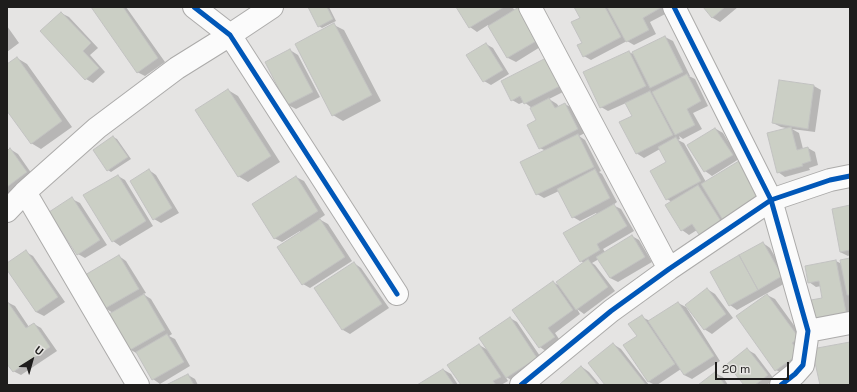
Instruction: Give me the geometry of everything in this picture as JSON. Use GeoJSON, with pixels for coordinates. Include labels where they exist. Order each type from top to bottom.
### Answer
{"type":"FeatureCollection","features":[{"type":"Feature","properties":{"kind":"street"},"geometry":{"type":"LineString","coordinates":[[194,7],[230,36],[397,294]]}},
{"type":"Feature","properties":{"kind":"street"},"geometry":{"type":"LineString","coordinates":[[7,211],[25,192],[97,128],[177,68],[230,36],[272,7]]}},
{"type":"Feature","properties":{"kind":"street"},"geometry":{"type":"LineString","coordinates":[[530,7],[669,269]]}},
{"type":"Feature","properties":{"kind":"street"},"geometry":{"type":"LineString","coordinates":[[674,7],[771,200],[808,331],[803,365],[795,374],[781,385]]}},
{"type":"Feature","properties":{"kind":"street"},"geometry":{"type":"LineString","coordinates":[[522,385],[611,311],[669,269],[771,200],[830,180],[850,176]]}},
{"type":"Feature","properties":{"kind":"street"},"geometry":{"type":"LineString","coordinates":[[25,192],[138,385]]}},
{"type":"Feature","properties":{"kind":"street"},"geometry":{"type":"LineString","coordinates":[[808,331],[850,323]]}},
{"type":"Feature","properties":{"kind":"building"},"geometry":{"type":"Polygon","coordinates":[[[91,7],[123,7],[158,58],[137,73],[91,7]]]}},
{"type":"Feature","properties":{"kind":"building"},"geometry":{"type":"Polygon","coordinates":[[[308,7],[327,7],[333,19],[318,27],[308,7]]]}},
{"type":"Feature","properties":{"kind":"building"},"geometry":{"type":"Polygon","coordinates":[[[456,7],[504,7],[469,28],[456,7]]]}},
{"type":"Feature","properties":{"kind":"building"},"geometry":{"type":"Polygon","coordinates":[[[519,7],[538,40],[507,58],[488,26],[519,7]]]}},
{"type":"Feature","properties":{"kind":"building"},"geometry":{"type":"Polygon","coordinates":[[[574,7],[605,7],[621,37],[583,57],[577,45],[582,43],[571,22],[580,18],[574,7]]]}},
{"type":"Feature","properties":{"kind":"building"},"geometry":{"type":"Polygon","coordinates":[[[607,7],[662,7],[643,18],[649,30],[626,42],[607,7]]]}},
{"type":"Feature","properties":{"kind":"building"},"geometry":{"type":"Polygon","coordinates":[[[703,7],[725,7],[712,18],[703,7]]]}},
{"type":"Feature","properties":{"kind":"building"},"geometry":{"type":"Polygon","coordinates":[[[61,12],[91,43],[83,51],[99,68],[85,80],[40,31],[61,12]]]}},
{"type":"Feature","properties":{"kind":"building"},"geometry":{"type":"Polygon","coordinates":[[[334,23],[372,95],[332,116],[295,44],[334,23]]]}},
{"type":"Feature","properties":{"kind":"building"},"geometry":{"type":"Polygon","coordinates":[[[665,36],[683,72],[650,88],[632,52],[665,36]]]}},
{"type":"Feature","properties":{"kind":"building"},"geometry":{"type":"Polygon","coordinates":[[[486,43],[503,70],[483,82],[466,55],[486,43]]]}},
{"type":"Feature","properties":{"kind":"building"},"geometry":{"type":"Polygon","coordinates":[[[290,49],[313,92],[287,105],[265,62],[290,49]]]}},
{"type":"Feature","properties":{"kind":"building"},"geometry":{"type":"Polygon","coordinates":[[[629,51],[646,86],[600,108],[583,72],[629,51]]]}},
{"type":"Feature","properties":{"kind":"building"},"geometry":{"type":"Polygon","coordinates":[[[17,57],[62,121],[31,144],[7,111],[7,64],[17,57]]]}},
{"type":"Feature","properties":{"kind":"building"},"geometry":{"type":"Polygon","coordinates":[[[548,57],[562,85],[524,104],[520,96],[511,101],[501,81],[548,57]]]}},
{"type":"Feature","properties":{"kind":"building"},"geometry":{"type":"Polygon","coordinates":[[[687,74],[701,101],[687,109],[695,125],[675,135],[652,92],[687,74]]]}},
{"type":"Feature","properties":{"kind":"building"},"geometry":{"type":"Polygon","coordinates":[[[779,80],[814,85],[808,129],[772,123],[779,80]]]}},
{"type":"Feature","properties":{"kind":"building"},"geometry":{"type":"Polygon","coordinates":[[[228,89],[271,156],[238,177],[195,110],[228,89]]]}},
{"type":"Feature","properties":{"kind":"building"},"geometry":{"type":"Polygon","coordinates":[[[650,91],[673,135],[636,154],[619,122],[632,116],[625,103],[650,91]]]}},
{"type":"Feature","properties":{"kind":"building"},"geometry":{"type":"Polygon","coordinates":[[[549,98],[555,108],[565,103],[578,129],[539,149],[527,125],[536,120],[530,108],[549,98]]]}},
{"type":"Feature","properties":{"kind":"building"},"geometry":{"type":"Polygon","coordinates":[[[791,127],[797,150],[808,147],[811,161],[802,164],[803,166],[777,173],[767,133],[791,127]]]}},
{"type":"Feature","properties":{"kind":"building"},"geometry":{"type":"Polygon","coordinates":[[[715,128],[733,155],[704,172],[687,145],[715,128]]]}},
{"type":"Feature","properties":{"kind":"building"},"geometry":{"type":"Polygon","coordinates":[[[578,134],[594,167],[536,195],[520,162],[578,134]]]}},
{"type":"Feature","properties":{"kind":"building"},"geometry":{"type":"Polygon","coordinates":[[[113,136],[128,157],[107,171],[93,150],[113,136]]]}},
{"type":"Feature","properties":{"kind":"building"},"geometry":{"type":"Polygon","coordinates":[[[676,137],[701,181],[666,200],[650,171],[666,162],[658,147],[676,137]]]}},
{"type":"Feature","properties":{"kind":"building"},"geometry":{"type":"Polygon","coordinates":[[[10,148],[27,172],[7,187],[7,151],[10,148]]]}},
{"type":"Feature","properties":{"kind":"building"},"geometry":{"type":"Polygon","coordinates":[[[739,161],[764,202],[726,225],[701,184],[739,161]]]}},
{"type":"Feature","properties":{"kind":"building"},"geometry":{"type":"Polygon","coordinates":[[[149,169],[172,208],[153,220],[130,181],[149,169]]]}},
{"type":"Feature","properties":{"kind":"building"},"geometry":{"type":"Polygon","coordinates":[[[595,169],[610,198],[572,218],[557,189],[595,169]]]}},
{"type":"Feature","properties":{"kind":"building"},"geometry":{"type":"Polygon","coordinates":[[[118,175],[146,221],[112,242],[83,195],[118,175]]]}},
{"type":"Feature","properties":{"kind":"building"},"geometry":{"type":"Polygon","coordinates":[[[296,176],[318,211],[274,239],[252,204],[296,176]]]}},
{"type":"Feature","properties":{"kind":"building"},"geometry":{"type":"Polygon","coordinates":[[[698,185],[722,223],[700,236],[692,224],[681,231],[665,205],[698,185]]]}},
{"type":"Feature","properties":{"kind":"building"},"geometry":{"type":"Polygon","coordinates":[[[72,197],[100,240],[77,255],[49,212],[72,197]]]}},
{"type":"Feature","properties":{"kind":"building"},"geometry":{"type":"Polygon","coordinates":[[[614,204],[627,226],[597,244],[600,250],[580,262],[563,233],[614,204]]]}},
{"type":"Feature","properties":{"kind":"building"},"geometry":{"type":"Polygon","coordinates":[[[850,205],[850,250],[840,252],[832,209],[850,205]]]}},
{"type":"Feature","properties":{"kind":"building"},"geometry":{"type":"Polygon","coordinates":[[[320,219],[345,257],[302,285],[277,247],[320,219]]]}},
{"type":"Feature","properties":{"kind":"building"},"geometry":{"type":"Polygon","coordinates":[[[632,235],[645,257],[610,278],[596,257],[632,235]]]}},
{"type":"Feature","properties":{"kind":"building"},"geometry":{"type":"Polygon","coordinates":[[[763,242],[782,276],[758,290],[739,255],[763,242]]]}},
{"type":"Feature","properties":{"kind":"building"},"geometry":{"type":"Polygon","coordinates":[[[26,250],[58,297],[36,312],[7,270],[7,263],[26,250]]]}},
{"type":"Feature","properties":{"kind":"building"},"geometry":{"type":"Polygon","coordinates":[[[119,255],[139,289],[104,309],[85,275],[119,255]]]}},
{"type":"Feature","properties":{"kind":"building"},"geometry":{"type":"Polygon","coordinates":[[[739,255],[758,290],[729,306],[710,272],[739,255]]]}},
{"type":"Feature","properties":{"kind":"building"},"geometry":{"type":"Polygon","coordinates":[[[850,258],[850,295],[847,295],[840,260],[850,258]]]}},
{"type":"Feature","properties":{"kind":"building"},"geometry":{"type":"Polygon","coordinates":[[[588,259],[608,287],[576,310],[556,282],[588,259]]]}},
{"type":"Feature","properties":{"kind":"building"},"geometry":{"type":"Polygon","coordinates":[[[836,260],[846,312],[815,318],[811,300],[822,298],[819,281],[808,283],[805,266],[836,260]]]}},
{"type":"Feature","properties":{"kind":"building"},"geometry":{"type":"Polygon","coordinates":[[[354,262],[382,304],[342,330],[314,288],[354,262]]]}},
{"type":"Feature","properties":{"kind":"building"},"geometry":{"type":"Polygon","coordinates":[[[553,281],[573,310],[548,328],[555,337],[539,348],[512,310],[553,281]]]}},
{"type":"Feature","properties":{"kind":"building"},"geometry":{"type":"Polygon","coordinates":[[[707,288],[726,314],[704,330],[685,305],[707,288]]]}},
{"type":"Feature","properties":{"kind":"building"},"geometry":{"type":"Polygon","coordinates":[[[144,294],[165,330],[130,350],[109,314],[144,294]]]}},
{"type":"Feature","properties":{"kind":"building"},"geometry":{"type":"Polygon","coordinates":[[[767,294],[799,338],[792,343],[800,353],[775,371],[736,316],[767,294]]]}},
{"type":"Feature","properties":{"kind":"building"},"geometry":{"type":"Polygon","coordinates":[[[7,301],[26,328],[34,323],[50,347],[13,372],[7,364],[7,301]]]}},
{"type":"Feature","properties":{"kind":"building"},"geometry":{"type":"Polygon","coordinates":[[[678,302],[714,356],[684,375],[648,321],[678,302]]]}},
{"type":"Feature","properties":{"kind":"building"},"geometry":{"type":"Polygon","coordinates":[[[642,315],[675,364],[648,382],[623,345],[637,336],[628,324],[642,315]]]}},
{"type":"Feature","properties":{"kind":"building"},"geometry":{"type":"Polygon","coordinates":[[[510,317],[537,358],[506,378],[479,338],[510,317]]]}},
{"type":"Feature","properties":{"kind":"building"},"geometry":{"type":"Polygon","coordinates":[[[167,334],[184,362],[152,380],[136,352],[167,334]]]}},
{"type":"Feature","properties":{"kind":"building"},"geometry":{"type":"Polygon","coordinates":[[[850,342],[850,385],[820,385],[812,349],[850,342]]]}},
{"type":"Feature","properties":{"kind":"building"},"geometry":{"type":"Polygon","coordinates":[[[613,343],[646,385],[605,385],[588,363],[613,343]]]}},
{"type":"Feature","properties":{"kind":"building"},"geometry":{"type":"Polygon","coordinates":[[[479,344],[501,377],[493,381],[496,385],[461,385],[447,365],[479,344]]]}},
{"type":"Feature","properties":{"kind":"building"},"geometry":{"type":"Polygon","coordinates":[[[747,348],[768,375],[755,385],[744,385],[727,364],[747,348]]]}},
{"type":"Feature","properties":{"kind":"building"},"geometry":{"type":"Polygon","coordinates":[[[581,366],[597,385],[560,385],[560,384],[581,366]]]}},
{"type":"Feature","properties":{"kind":"building"},"geometry":{"type":"Polygon","coordinates":[[[443,369],[454,385],[417,385],[443,369]]]}},
{"type":"Feature","properties":{"kind":"building"},"geometry":{"type":"Polygon","coordinates":[[[715,372],[725,385],[698,385],[715,372]]]}},
{"type":"Feature","properties":{"kind":"building"},"geometry":{"type":"Polygon","coordinates":[[[188,374],[194,385],[166,385],[188,374]]]}},
{"type":"Feature","properties":{"kind":"cycle path"},"geometry":{"type":"LineString","coordinates":[[194,7],[230,35],[397,294]]}},
{"type":"Feature","properties":{"kind":"cycle path"},"geometry":{"type":"LineString","coordinates":[[674,7],[771,200],[808,331],[803,365],[795,374],[781,385]]}},
{"type":"Feature","properties":{"kind":"cycle path"},"geometry":{"type":"LineString","coordinates":[[521,385],[611,311],[669,269],[771,200],[830,180],[850,176]]}}]}
